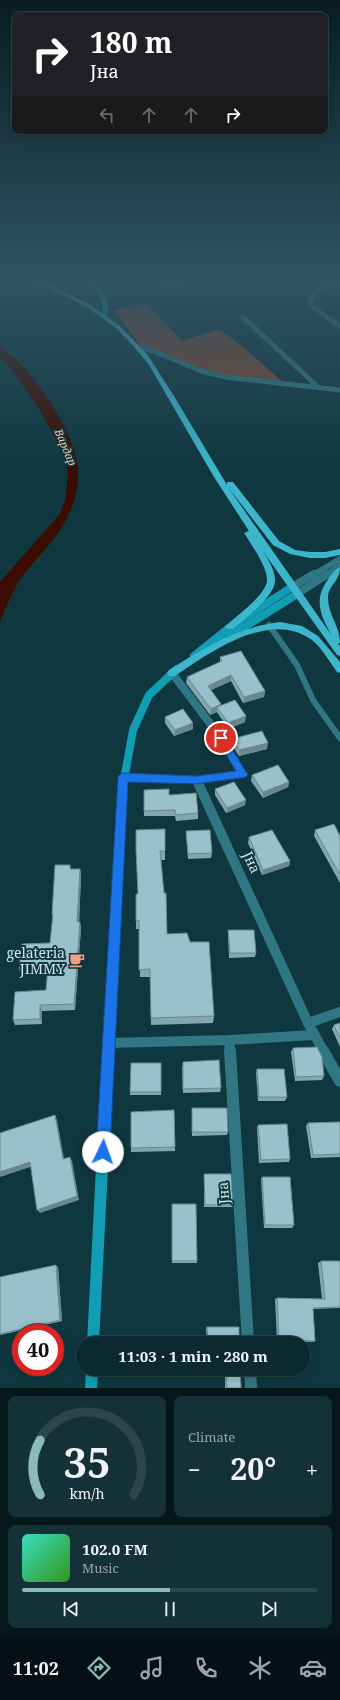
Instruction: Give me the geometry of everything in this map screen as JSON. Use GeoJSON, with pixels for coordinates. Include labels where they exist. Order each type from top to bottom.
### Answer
{"type":"FeatureCollection","features":[{"type":"Feature","properties":{"kind":"main road"},"geometry":{"type":"LineString","coordinates":[[131,341],[146,356],[225,489],[295,591],[340,653]]}},
{"type":"Feature","properties":{"kind":"main road"},"geometry":{"type":"LineString","coordinates":[[200,446],[276,543],[293,552],[310,555],[325,555],[340,552]]}},
{"type":"Feature","properties":{"kind":"main road"},"geometry":{"type":"LineString","coordinates":[[225,489],[235,511],[267,565],[271,581],[264,596],[230,627]]}},
{"type":"Feature","properties":{"kind":"main road"},"geometry":{"type":"LineString","coordinates":[[340,570],[331,580],[324,594],[325,606],[333,630],[340,640]]}},
{"type":"Feature","properties":{"kind":"main road"},"geometry":{"type":"LineString","coordinates":[[172,673],[209,649],[256,628],[269,625],[287,626],[301,630],[314,638],[340,669]]}},
{"type":"Feature","properties":{"kind":"street"},"geometry":{"type":"LineString","coordinates":[[268,341],[317,386]]}},
{"type":"Feature","properties":{"kind":"street"},"geometry":{"type":"LineString","coordinates":[[138,347],[154,351],[204,372],[226,377],[317,386],[340,390]]}},
{"type":"Feature","properties":{"kind":"street"},"geometry":{"type":"LineString","coordinates":[[206,647],[238,631],[340,559]]}},
{"type":"Feature","properties":{"kind":"street"},"geometry":{"type":"LineString","coordinates":[[93,1336],[108,1043],[123,804],[123,777],[133,730],[149,695],[172,673],[230,627],[340,566]]}},
{"type":"Feature","properties":{"kind":"street"},"geometry":{"type":"LineString","coordinates":[[123,777],[196,780],[243,774],[221,738],[172,673]]}},
{"type":"Feature","properties":{"kind":"street","name":"Јна"},"geometry":{"type":"LineString","coordinates":[[196,780],[308,1023],[340,1081]]}},
{"type":"Feature","properties":{"kind":"street"},"geometry":{"type":"LineString","coordinates":[[308,1023],[340,1012]]}},
{"type":"Feature","properties":{"kind":"street"},"geometry":{"type":"LineString","coordinates":[[108,1043],[229,1040],[314,1035]]}},
{"type":"Feature","properties":{"kind":"street","name":"Јна"},"geometry":{"type":"LineString","coordinates":[[229,1040],[248,1336]]}},
{"type":"Feature","properties":{"kind":"street"},"geometry":{"type":"LineString","coordinates":[[91,1388],[92,1376]]}},
{"type":"Feature","properties":{"kind":"street"},"geometry":{"type":"LineString","coordinates":[[250,1376],[251,1388]]}},
{"type":"Feature","properties":{"kind":"lane"},"geometry":{"type":"LineString","coordinates":[[269,625],[297,666],[313,700],[340,738]]}},
{"type":"Feature","properties":{"kind":"shaded area"},"geometry":{"type":"Polygon","coordinates":[[[137,341],[235,341],[284,383],[226,377],[140,345],[137,341]]]}},
{"type":"Feature","properties":{"kind":"water","name":"Вардар"},"geometry":{"type":"Polygon","coordinates":[[[0,346],[25,369],[46,396],[58,415],[73,446],[77,461],[78,476],[77,490],[73,505],[66,520],[56,536],[21,578],[12,594],[0,622],[0,582],[59,515],[65,501],[68,475],[66,459],[40,410],[9,366],[0,358],[0,346]]]}},
{"type":"Feature","properties":{"kind":"building"},"geometry":{"type":"Polygon","coordinates":[[[241,651],[265,691],[244,697],[231,675],[208,686],[221,704],[211,709],[187,677],[222,661],[220,657],[241,651]]]}},
{"type":"Feature","properties":{"kind":"building"},"geometry":{"type":"Polygon","coordinates":[[[235,700],[246,716],[228,723],[217,707],[235,700]]]}},
{"type":"Feature","properties":{"kind":"building"},"geometry":{"type":"Polygon","coordinates":[[[183,709],[193,723],[175,730],[165,717],[183,709]]]}},
{"type":"Feature","properties":{"kind":"building"},"geometry":{"type":"Polygon","coordinates":[[[262,731],[268,743],[239,750],[232,739],[262,731]]]}},
{"type":"Feature","properties":{"kind":"building"},"geometry":{"type":"Polygon","coordinates":[[[278,765],[289,782],[263,792],[252,775],[278,765]]]}},
{"type":"Feature","properties":{"kind":"building"},"geometry":{"type":"Polygon","coordinates":[[[234,782],[246,800],[227,808],[215,789],[234,782]]]}},
{"type":"Feature","properties":{"kind":"building"},"geometry":{"type":"Polygon","coordinates":[[[169,789],[169,795],[196,793],[198,813],[176,815],[175,810],[144,811],[144,790],[169,789]]]}},
{"type":"Feature","properties":{"kind":"building"},"geometry":{"type":"Polygon","coordinates":[[[334,824],[340,836],[340,875],[315,830],[334,824]]]}},
{"type":"Feature","properties":{"kind":"building"},"geometry":{"type":"Polygon","coordinates":[[[165,829],[165,851],[160,851],[164,893],[166,893],[167,934],[187,933],[190,942],[209,942],[214,1016],[151,1018],[150,969],[139,970],[139,920],[136,921],[136,894],[138,894],[136,830],[165,829]]]}},
{"type":"Feature","properties":{"kind":"building"},"geometry":{"type":"Polygon","coordinates":[[[210,830],[212,853],[188,854],[186,831],[210,830]]]}},
{"type":"Feature","properties":{"kind":"building"},"geometry":{"type":"Polygon","coordinates":[[[272,830],[290,861],[263,870],[249,837],[272,830]]]}},
{"type":"Feature","properties":{"kind":"building"},"geometry":{"type":"Polygon","coordinates":[[[55,865],[70,865],[70,869],[80,869],[77,922],[80,922],[74,1004],[40,1005],[40,1019],[13,1020],[15,992],[46,990],[48,968],[19,969],[22,944],[50,943],[55,865]]]}},
{"type":"Feature","properties":{"kind":"building"},"geometry":{"type":"Polygon","coordinates":[[[228,930],[254,930],[256,953],[230,953],[228,930]]]}},
{"type":"Feature","properties":{"kind":"building"},"geometry":{"type":"Polygon","coordinates":[[[340,1023],[340,1039],[334,1025],[340,1023]]]}},
{"type":"Feature","properties":{"kind":"building"},"geometry":{"type":"Polygon","coordinates":[[[317,1047],[322,1057],[324,1076],[296,1077],[293,1048],[317,1047]]]}},
{"type":"Feature","properties":{"kind":"building"},"geometry":{"type":"Polygon","coordinates":[[[219,1060],[221,1088],[183,1089],[183,1062],[219,1060]]]}},
{"type":"Feature","properties":{"kind":"building"},"geometry":{"type":"Polygon","coordinates":[[[131,1063],[161,1063],[161,1092],[130,1092],[131,1063]]]}},
{"type":"Feature","properties":{"kind":"building"},"geometry":{"type":"Polygon","coordinates":[[[257,1069],[284,1069],[287,1097],[259,1097],[257,1069]]]}},
{"type":"Feature","properties":{"kind":"building"},"geometry":{"type":"Polygon","coordinates":[[[192,1108],[227,1108],[228,1132],[192,1132],[192,1108]]]}},
{"type":"Feature","properties":{"kind":"building"},"geometry":{"type":"Polygon","coordinates":[[[174,1110],[175,1147],[131,1148],[131,1112],[174,1110]]]}},
{"type":"Feature","properties":{"kind":"building"},"geometry":{"type":"Polygon","coordinates":[[[55,1115],[63,1159],[70,1157],[77,1196],[37,1210],[30,1162],[0,1172],[0,1133],[55,1115]]]}},
{"type":"Feature","properties":{"kind":"building"},"geometry":{"type":"Polygon","coordinates":[[[340,1122],[340,1154],[313,1155],[308,1123],[340,1122]]]}},
{"type":"Feature","properties":{"kind":"building"},"geometry":{"type":"Polygon","coordinates":[[[287,1124],[290,1159],[261,1160],[258,1125],[287,1124]]]}},
{"type":"Feature","properties":{"kind":"building"},"geometry":{"type":"Polygon","coordinates":[[[204,1174],[231,1174],[233,1205],[205,1205],[204,1174]]]}},
{"type":"Feature","properties":{"kind":"building"},"geometry":{"type":"Polygon","coordinates":[[[262,1177],[290,1177],[294,1225],[265,1225],[262,1177]]]}},
{"type":"Feature","properties":{"kind":"building"},"geometry":{"type":"Polygon","coordinates":[[[172,1204],[196,1204],[197,1261],[172,1261],[172,1204]]]}},
{"type":"Feature","properties":{"kind":"building"},"geometry":{"type":"Polygon","coordinates":[[[321,1261],[340,1261],[340,1307],[313,1308],[315,1341],[310,1341],[310,1336],[279,1336],[277,1298],[325,1299],[321,1261]]]}},
{"type":"Feature","properties":{"kind":"building"},"geometry":{"type":"Polygon","coordinates":[[[56,1265],[60,1320],[43,1324],[12,1324],[12,1331],[0,1334],[0,1277],[56,1265]]]}},
{"type":"Feature","properties":{"kind":"building"},"geometry":{"type":"Polygon","coordinates":[[[207,1327],[239,1327],[239,1336],[208,1336],[207,1327]]]}},
{"type":"Feature","properties":{"kind":"building"},"geometry":{"type":"Polygon","coordinates":[[[226,1376],[240,1376],[241,1388],[227,1388],[226,1376]]]}},
{"type":"Feature","properties":{"kind":"place","name":"gelateria JIMMY"},"geometry":{"type":"Point","coordinates":[77,960]}},
{"type":"Feature","properties":{"kind":"route"},"geometry":{"type":"LineString","coordinates":[[103,1152],[113,951],[123,804],[123,777],[196,780],[243,774],[221,738]]}}]}
